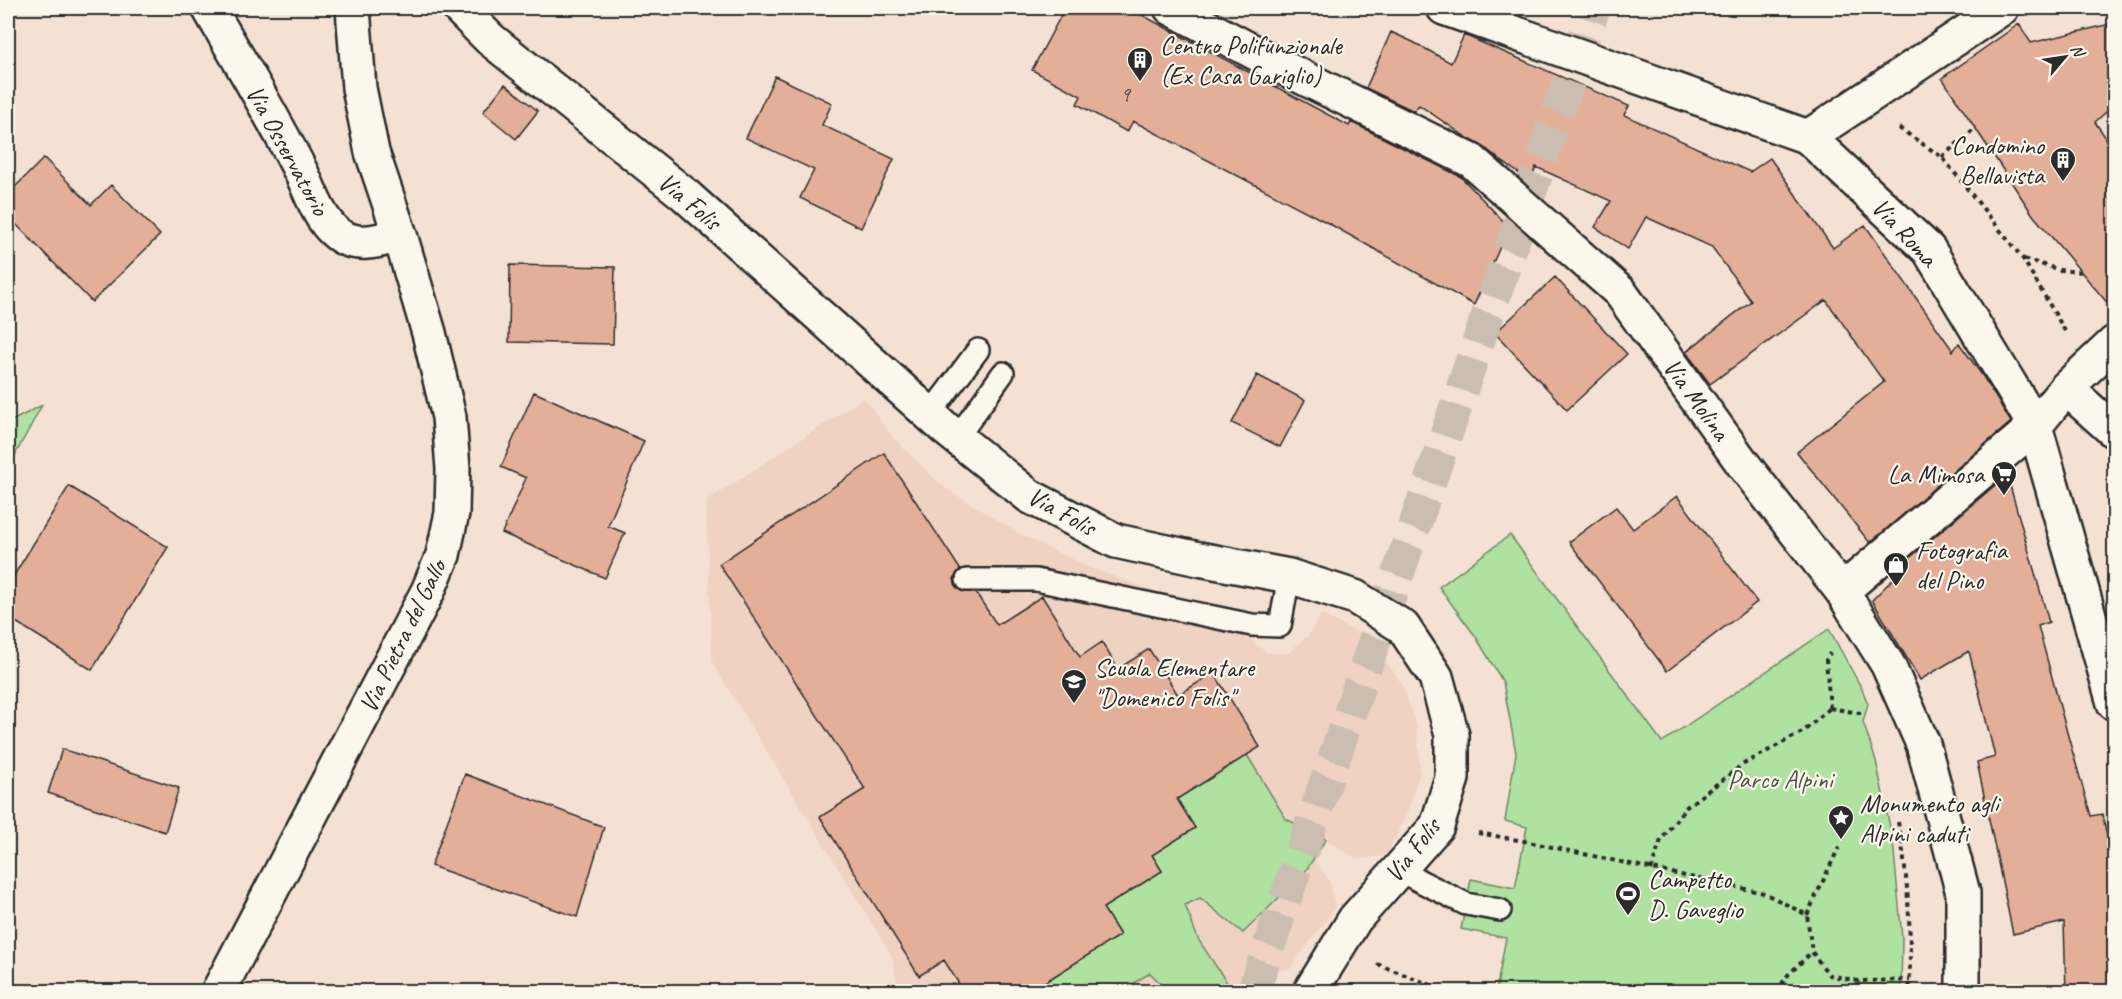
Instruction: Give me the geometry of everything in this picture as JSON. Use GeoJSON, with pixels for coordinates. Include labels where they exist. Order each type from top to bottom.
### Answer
{"type":"FeatureCollection","features":[{"type":"Feature","properties":{"kind":"street","name":"Via Osservatorio"},"geometry":{"type":"LineString","coordinates":[[209,8],[302,172],[318,208],[334,232],[353,242],[377,242],[400,235]]}},
{"type":"Feature","properties":{"kind":"street","name":"Via Pietra del Gallo"},"geometry":{"type":"LineString","coordinates":[[218,992],[428,591],[443,555],[452,513],[453,469],[449,417],[429,333],[372,152],[357,68],[353,8]]}},
{"type":"Feature","properties":{"kind":"street","name":"Via Folis"},"geometry":{"type":"LineString","coordinates":[[459,8],[490,39],[684,194],[957,438],[1029,496],[1116,540],[1289,576],[1355,597],[1403,627],[1436,677],[1452,735],[1452,778],[1437,826],[1355,919],[1310,992]]}},
{"type":"Feature","properties":{"kind":"street","name":"Via Molina"},"geometry":{"type":"LineString","coordinates":[[1171,8],[1282,67],[1472,161],[1620,292],[1743,464],[1842,591],[1888,665],[1923,744],[1963,893],[1963,992]]}},
{"type":"Feature","properties":{"kind":"street"},"geometry":{"type":"LineString","coordinates":[[1808,137],[2002,8]]}},
{"type":"Feature","properties":{"kind":"street","name":"Via Roma"},"geometry":{"type":"LineString","coordinates":[[1453,9],[1808,137],[1929,250],[2035,426],[2115,703]]}},
{"type":"Feature","properties":{"kind":"street"},"geometry":{"type":"LineString","coordinates":[[1842,591],[2035,426],[2066,388],[2107,349]]}},
{"type":"Feature","properties":{"kind":"street"},"geometry":{"type":"LineString","coordinates":[[2066,388],[2115,431]]}},
{"type":"Feature","properties":{"kind":"lane"},"geometry":{"type":"LineString","coordinates":[[930,414],[978,350]]}},
{"type":"Feature","properties":{"kind":"lane"},"geometry":{"type":"LineString","coordinates":[[957,438],[1003,373]]}},
{"type":"Feature","properties":{"kind":"lane"},"geometry":{"type":"LineString","coordinates":[[967,580],[1036,580],[1252,625],[1280,626],[1289,576]]}},
{"type":"Feature","properties":{"kind":"lane"},"geometry":{"type":"LineString","coordinates":[[1398,870],[1466,904],[1500,910]]}},
{"type":"Feature","properties":{"kind":"path"},"geometry":{"type":"LineString","coordinates":[[1860,102],[1942,157],[2023,259],[2065,331],[2107,349]]}},
{"type":"Feature","properties":{"kind":"path"},"geometry":{"type":"LineString","coordinates":[[1942,157],[1975,128]]}},
{"type":"Feature","properties":{"kind":"path"},"geometry":{"type":"LineString","coordinates":[[2023,259],[2060,270],[2081,272]]}},
{"type":"Feature","properties":{"kind":"path"},"geometry":{"type":"LineString","coordinates":[[1651,870],[1661,840],[1684,808],[1742,765],[1804,731],[1830,708],[1870,715]]}},
{"type":"Feature","properties":{"kind":"path"},"geometry":{"type":"LineString","coordinates":[[1896,812],[1904,854],[1909,992]]}},
{"type":"Feature","properties":{"kind":"path"},"geometry":{"type":"LineString","coordinates":[[1437,826],[1524,841],[1764,893],[1807,915]]}},
{"type":"Feature","properties":{"kind":"path"},"geometry":{"type":"LineString","coordinates":[[1839,847],[1807,915],[1812,952],[1829,975],[1858,981],[1910,980]]}},
{"type":"Feature","properties":{"kind":"path"},"geometry":{"type":"LineString","coordinates":[[1777,992],[1786,977],[1812,952]]}},
{"type":"Feature","properties":{"kind":"path"},"geometry":{"type":"LineString","coordinates":[[1369,961],[1449,992]]}},
{"type":"Feature","properties":{"kind":"path"},"geometry":{"type":"LineString","coordinates":[[1856,992],[1858,981]]}},
{"type":"Feature","properties":{"kind":"shaded area","name":"Scuola Elementare \"Domenico Folis\""},"geometry":{"type":"Polygon","coordinates":[[[864,398],[893,438],[942,486],[1020,534],[1090,568],[1152,590],[1238,611],[1252,625],[1251,640],[1268,653],[1288,653],[1308,636],[1321,614],[1370,639],[1402,684],[1417,727],[1420,772],[1406,816],[1386,856],[1357,859],[1326,840],[1315,860],[1330,882],[1335,907],[1290,969],[1274,971],[1257,965],[1244,988],[1249,991],[898,991],[892,956],[712,662],[706,501],[864,398]]]}},
{"type":"Feature","properties":{"kind":"green space"},"geometry":{"type":"Polygon","coordinates":[[[42,405],[8,468],[8,423],[42,405]]]}},
{"type":"Feature","properties":{"kind":"green space","name":"Parco Alpini"},"geometry":{"type":"Polygon","coordinates":[[[1510,535],[1662,742],[1829,629],[1868,704],[1863,722],[1876,761],[1893,841],[1902,938],[1901,991],[1496,991],[1506,938],[1461,929],[1471,879],[1515,888],[1527,827],[1505,821],[1516,753],[1503,682],[1476,637],[1439,587],[1510,535]]]}},
{"type":"Feature","properties":{"kind":"green space"},"geometry":{"type":"Polygon","coordinates":[[[1247,755],[1286,819],[1326,839],[1305,872],[1243,933],[1200,898],[1185,905],[1198,939],[1231,989],[1235,991],[1168,991],[1150,973],[1121,991],[1029,992],[1120,935],[1103,908],[1162,871],[1152,855],[1195,828],[1177,799],[1247,755]]]}},
{"type":"Feature","properties":{"kind":"building"},"geometry":{"type":"Polygon","coordinates":[[[1065,8],[1129,8],[1349,126],[1351,122],[1461,177],[1509,227],[1474,305],[1328,223],[1133,121],[1127,132],[1077,104],[1081,96],[1032,70],[1065,8]]]}},
{"type":"Feature","properties":{"kind":"building","name":"Condomino Bellavista"},"geometry":{"type":"Polygon","coordinates":[[[2115,23],[2115,104],[2095,122],[2115,151],[2115,312],[2033,215],[1942,78],[2019,24],[2031,43],[2115,23]]]}},
{"type":"Feature","properties":{"kind":"building"},"geometry":{"type":"Polygon","coordinates":[[[1391,32],[1451,63],[1464,35],[1629,106],[1624,115],[1750,172],[1770,158],[1833,248],[1865,225],[1953,351],[1959,343],[2011,422],[1870,543],[1797,452],[1884,382],[1826,300],[1710,384],[1686,352],[1751,301],[1712,247],[1646,217],[1628,249],[1595,227],[1611,201],[1536,167],[1530,181],[1484,147],[1419,105],[1414,111],[1366,88],[1391,32]]]}},
{"type":"Feature","properties":{"kind":"building"},"geometry":{"type":"Polygon","coordinates":[[[775,76],[832,103],[822,125],[894,159],[861,228],[800,198],[814,170],[746,138],[775,76]]]}},
{"type":"Feature","properties":{"kind":"building"},"geometry":{"type":"Polygon","coordinates":[[[505,84],[538,111],[516,139],[483,112],[505,84]]]}},
{"type":"Feature","properties":{"kind":"building"},"geometry":{"type":"Polygon","coordinates":[[[44,158],[91,205],[111,185],[160,235],[92,302],[8,216],[8,194],[44,158]]]}},
{"type":"Feature","properties":{"kind":"building"},"geometry":{"type":"Polygon","coordinates":[[[510,265],[615,267],[613,344],[509,342],[510,265]]]}},
{"type":"Feature","properties":{"kind":"building"},"geometry":{"type":"Polygon","coordinates":[[[1555,277],[1627,354],[1567,410],[1495,333],[1555,277]]]}},
{"type":"Feature","properties":{"kind":"building"},"geometry":{"type":"Polygon","coordinates":[[[1257,375],[1305,400],[1280,447],[1232,423],[1257,375]]]}},
{"type":"Feature","properties":{"kind":"building"},"geometry":{"type":"Polygon","coordinates":[[[534,392],[644,441],[608,526],[625,533],[605,578],[502,533],[526,478],[501,467],[534,392]]]}},
{"type":"Feature","properties":{"kind":"building"},"geometry":{"type":"Polygon","coordinates":[[[884,453],[960,569],[954,579],[956,587],[961,591],[976,593],[997,625],[1042,596],[1080,657],[1102,642],[1118,669],[1149,649],[1178,695],[1214,673],[1260,747],[1177,799],[1195,828],[1152,855],[1162,871],[1103,908],[1120,935],[1029,992],[964,992],[944,960],[919,976],[820,817],[865,789],[719,564],[884,453]]]}},
{"type":"Feature","properties":{"kind":"building"},"geometry":{"type":"Polygon","coordinates":[[[2007,475],[2049,622],[2038,626],[2068,736],[2091,816],[2102,814],[2115,871],[2115,992],[2066,992],[2064,922],[2013,934],[1977,762],[1995,757],[1969,651],[1920,680],[1872,600],[1896,576],[1893,572],[2007,475]]]}},
{"type":"Feature","properties":{"kind":"building"},"geometry":{"type":"Polygon","coordinates":[[[69,486],[168,547],[92,670],[8,617],[8,585],[69,486]]]}},
{"type":"Feature","properties":{"kind":"building"},"geometry":{"type":"Polygon","coordinates":[[[1677,496],[1757,602],[1667,671],[1569,542],[1616,507],[1633,529],[1677,496]]]}},
{"type":"Feature","properties":{"kind":"building"},"geometry":{"type":"Polygon","coordinates":[[[62,749],[179,788],[165,832],[48,793],[62,749]]]}},
{"type":"Feature","properties":{"kind":"building"},"geometry":{"type":"Polygon","coordinates":[[[465,774],[604,827],[577,917],[431,866],[465,774]]]}},
{"type":"Feature","properties":{"kind":"tunnel"},"geometry":{"type":"LineString","coordinates":[[1253,992],[1594,8]]}},
{"type":"Feature","properties":{"kind":"place","name":"Centro Polifunzionale (Ex Casa Gariglio)"},"geometry":{"type":"Point","coordinates":[1140,83]}},
{"type":"Feature","properties":{"kind":"place","name":"Condomino Bellavista"},"geometry":{"type":"Point","coordinates":[2063,183]}},
{"type":"Feature","properties":{"kind":"place","name":"La Mimosa"},"geometry":{"type":"Point","coordinates":[2004,497]}},
{"type":"Feature","properties":{"kind":"place","name":"Fotografia del Pino"},"geometry":{"type":"Point","coordinates":[1896,588]}},
{"type":"Feature","properties":{"kind":"place","name":"Scuola Elementare \"Domenico Folis\""},"geometry":{"type":"Point","coordinates":[1074,705]}},
{"type":"Feature","properties":{"kind":"place","name":"Monumento agli Alpini caduti"},"geometry":{"type":"Point","coordinates":[1841,841]}},
{"type":"Feature","properties":{"kind":"place","name":"Campetto D. Gaveglio"},"geometry":{"type":"Point","coordinates":[1628,917]}}]}
